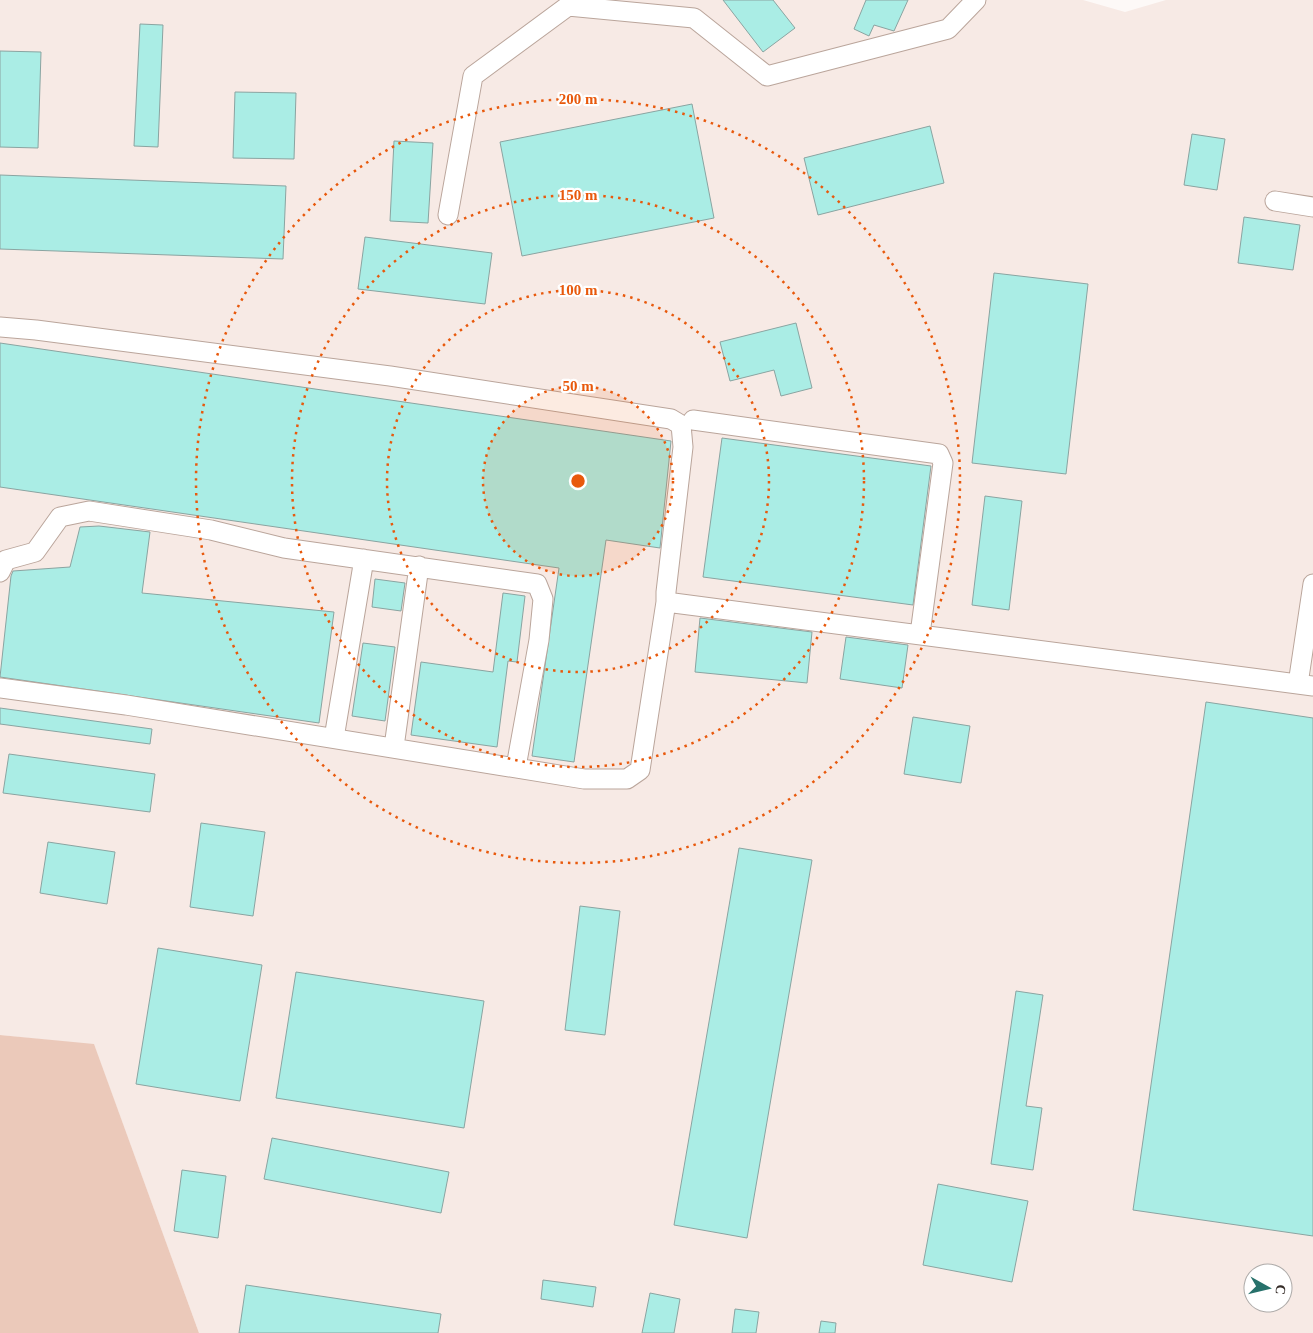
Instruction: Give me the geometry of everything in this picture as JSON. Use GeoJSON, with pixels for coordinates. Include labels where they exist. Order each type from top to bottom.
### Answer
{"type":"FeatureCollection","features":[{"type":"Feature","properties":{"kind":"lane"},"geometry":{"type":"LineString","coordinates":[[448,215],[473,76],[568,6],[694,18],[767,76],[948,30],[976,0]]}},
{"type":"Feature","properties":{"kind":"lane"},"geometry":{"type":"LineString","coordinates":[[1275,201],[1313,207]]}},
{"type":"Feature","properties":{"kind":"lane"},"geometry":{"type":"LineString","coordinates":[[0,327],[36,330],[380,375],[671,418],[681,425],[683,447],[666,602],[640,770],[627,779],[584,779],[126,704],[0,688]]}},
{"type":"Feature","properties":{"kind":"lane"},"geometry":{"type":"LineString","coordinates":[[693,420],[940,454],[943,463],[920,634]]}},
{"type":"Feature","properties":{"kind":"lane"},"geometry":{"type":"LineString","coordinates":[[0,572],[6,560],[35,552],[60,517],[89,511],[211,530],[284,548],[537,584],[544,599],[516,767]]}},
{"type":"Feature","properties":{"kind":"lane"},"geometry":{"type":"LineString","coordinates":[[334,738],[364,558]]}},
{"type":"Feature","properties":{"kind":"lane"},"geometry":{"type":"LineString","coordinates":[[394,747],[419,566]]}},
{"type":"Feature","properties":{"kind":"lane"},"geometry":{"type":"LineString","coordinates":[[666,602],[1306,685],[1313,584]]}},
{"type":"Feature","properties":{"kind":"shaded area"},"geometry":{"type":"Polygon","coordinates":[[[0,0],[1083,0],[1125,12],[1166,0],[1313,0],[1313,1333],[199,1333],[94,1045],[0,1035],[0,0]]]}},
{"type":"Feature","properties":{"kind":"shaded area"},"geometry":{"type":"Polygon","coordinates":[[[0,1035],[94,1044],[199,1333],[0,1333],[0,1035]]]}},
{"type":"Feature","properties":{"kind":"building"},"geometry":{"type":"Polygon","coordinates":[[[723,0],[773,0],[795,28],[763,52],[723,0]]]}},
{"type":"Feature","properties":{"kind":"building"},"geometry":{"type":"Polygon","coordinates":[[[866,0],[908,0],[894,31],[874,25],[869,36],[854,29],[866,0]]]}},
{"type":"Feature","properties":{"kind":"building"},"geometry":{"type":"Polygon","coordinates":[[[140,24],[163,25],[158,147],[134,146],[140,24]]]}},
{"type":"Feature","properties":{"kind":"building"},"geometry":{"type":"Polygon","coordinates":[[[0,51],[41,52],[38,148],[0,147],[0,51]]]}},
{"type":"Feature","properties":{"kind":"building"},"geometry":{"type":"Polygon","coordinates":[[[235,92],[296,93],[294,159],[233,158],[235,92]]]}},
{"type":"Feature","properties":{"kind":"building"},"geometry":{"type":"Polygon","coordinates":[[[692,104],[714,218],[522,256],[500,142],[692,104]]]}},
{"type":"Feature","properties":{"kind":"building"},"geometry":{"type":"Polygon","coordinates":[[[930,126],[944,183],[818,215],[804,158],[930,126]]]}},
{"type":"Feature","properties":{"kind":"building"},"geometry":{"type":"Polygon","coordinates":[[[1192,134],[1225,139],[1217,190],[1184,185],[1192,134]]]}},
{"type":"Feature","properties":{"kind":"building"},"geometry":{"type":"Polygon","coordinates":[[[394,141],[433,143],[428,223],[390,221],[394,141]]]}},
{"type":"Feature","properties":{"kind":"building"},"geometry":{"type":"Polygon","coordinates":[[[0,175],[286,186],[283,259],[0,249],[0,175]]]}},
{"type":"Feature","properties":{"kind":"building"},"geometry":{"type":"Polygon","coordinates":[[[1244,217],[1300,225],[1293,270],[1238,263],[1244,217]]]}},
{"type":"Feature","properties":{"kind":"building"},"geometry":{"type":"Polygon","coordinates":[[[365,237],[492,253],[485,304],[358,289],[365,237]]]}},
{"type":"Feature","properties":{"kind":"building"},"geometry":{"type":"Polygon","coordinates":[[[994,273],[1088,284],[1066,474],[972,463],[994,273]]]}},
{"type":"Feature","properties":{"kind":"building"},"geometry":{"type":"Polygon","coordinates":[[[796,323],[812,388],[781,396],[774,370],[730,381],[720,342],[796,323]]]}},
{"type":"Feature","properties":{"kind":"building"},"geometry":{"type":"Polygon","coordinates":[[[0,343],[671,441],[660,548],[606,540],[574,762],[532,756],[559,568],[0,487],[0,343]]]}},
{"type":"Feature","properties":{"kind":"building"},"geometry":{"type":"Polygon","coordinates":[[[722,438],[931,466],[913,605],[703,577],[722,438]]]}},
{"type":"Feature","properties":{"kind":"building"},"geometry":{"type":"Polygon","coordinates":[[[985,496],[1022,501],[1009,610],[972,605],[985,496]]]}},
{"type":"Feature","properties":{"kind":"building"},"geometry":{"type":"Polygon","coordinates":[[[99,526],[150,532],[142,593],[334,612],[319,723],[0,677],[13,571],[70,567],[80,527],[99,526]]]}},
{"type":"Feature","properties":{"kind":"building"},"geometry":{"type":"Polygon","coordinates":[[[375,579],[405,583],[401,611],[372,607],[375,579]]]}},
{"type":"Feature","properties":{"kind":"building"},"geometry":{"type":"Polygon","coordinates":[[[503,593],[525,596],[517,662],[508,661],[497,747],[411,735],[421,662],[493,672],[503,593]]]}},
{"type":"Feature","properties":{"kind":"building"},"geometry":{"type":"Polygon","coordinates":[[[700,618],[812,632],[807,683],[695,672],[700,618]]]}},
{"type":"Feature","properties":{"kind":"building"},"geometry":{"type":"Polygon","coordinates":[[[846,637],[908,645],[902,688],[840,679],[846,637]]]}},
{"type":"Feature","properties":{"kind":"building"},"geometry":{"type":"Polygon","coordinates":[[[363,643],[395,647],[385,721],[352,716],[363,643]]]}},
{"type":"Feature","properties":{"kind":"building"},"geometry":{"type":"Polygon","coordinates":[[[1206,702],[1313,718],[1313,1236],[1133,1210],[1206,702]]]}},
{"type":"Feature","properties":{"kind":"building"},"geometry":{"type":"Polygon","coordinates":[[[0,708],[152,729],[150,744],[0,724],[0,708]]]}},
{"type":"Feature","properties":{"kind":"building"},"geometry":{"type":"Polygon","coordinates":[[[913,717],[970,726],[961,783],[904,774],[913,717]]]}},
{"type":"Feature","properties":{"kind":"building"},"geometry":{"type":"Polygon","coordinates":[[[9,754],[155,774],[150,812],[3,793],[9,754]]]}},
{"type":"Feature","properties":{"kind":"building"},"geometry":{"type":"Polygon","coordinates":[[[201,823],[265,832],[253,916],[190,907],[201,823]]]}},
{"type":"Feature","properties":{"kind":"building"},"geometry":{"type":"Polygon","coordinates":[[[48,842],[115,852],[107,904],[40,893],[48,842]]]}},
{"type":"Feature","properties":{"kind":"building"},"geometry":{"type":"Polygon","coordinates":[[[739,848],[812,860],[747,1238],[674,1225],[739,848]]]}},
{"type":"Feature","properties":{"kind":"building"},"geometry":{"type":"Polygon","coordinates":[[[580,906],[620,911],[605,1035],[565,1030],[580,906]]]}},
{"type":"Feature","properties":{"kind":"building"},"geometry":{"type":"Polygon","coordinates":[[[158,948],[262,965],[240,1101],[136,1084],[158,948]]]}},
{"type":"Feature","properties":{"kind":"building"},"geometry":{"type":"Polygon","coordinates":[[[296,972],[484,1001],[464,1128],[276,1098],[296,972]]]}},
{"type":"Feature","properties":{"kind":"building"},"geometry":{"type":"Polygon","coordinates":[[[1016,991],[1043,995],[1026,1106],[1042,1108],[1033,1170],[991,1164],[1016,991]]]}},
{"type":"Feature","properties":{"kind":"building"},"geometry":{"type":"Polygon","coordinates":[[[272,1138],[449,1172],[441,1213],[264,1179],[272,1138]]]}},
{"type":"Feature","properties":{"kind":"building"},"geometry":{"type":"Polygon","coordinates":[[[182,1170],[226,1176],[218,1238],[174,1231],[182,1170]]]}},
{"type":"Feature","properties":{"kind":"building"},"geometry":{"type":"Polygon","coordinates":[[[938,1184],[1028,1201],[1012,1282],[923,1265],[938,1184]]]}},
{"type":"Feature","properties":{"kind":"building"},"geometry":{"type":"Polygon","coordinates":[[[543,1280],[596,1287],[593,1307],[541,1299],[543,1280]]]}},
{"type":"Feature","properties":{"kind":"building"},"geometry":{"type":"Polygon","coordinates":[[[246,1285],[441,1314],[438,1333],[239,1333],[246,1285]]]}},
{"type":"Feature","properties":{"kind":"building"},"geometry":{"type":"Polygon","coordinates":[[[650,1293],[680,1299],[674,1333],[642,1333],[650,1293]]]}},
{"type":"Feature","properties":{"kind":"building"},"geometry":{"type":"Polygon","coordinates":[[[735,1309],[759,1312],[756,1333],[732,1333],[735,1309]]]}},
{"type":"Feature","properties":{"kind":"building"},"geometry":{"type":"Polygon","coordinates":[[[821,1321],[836,1323],[835,1333],[819,1333],[821,1321]]]}}]}
